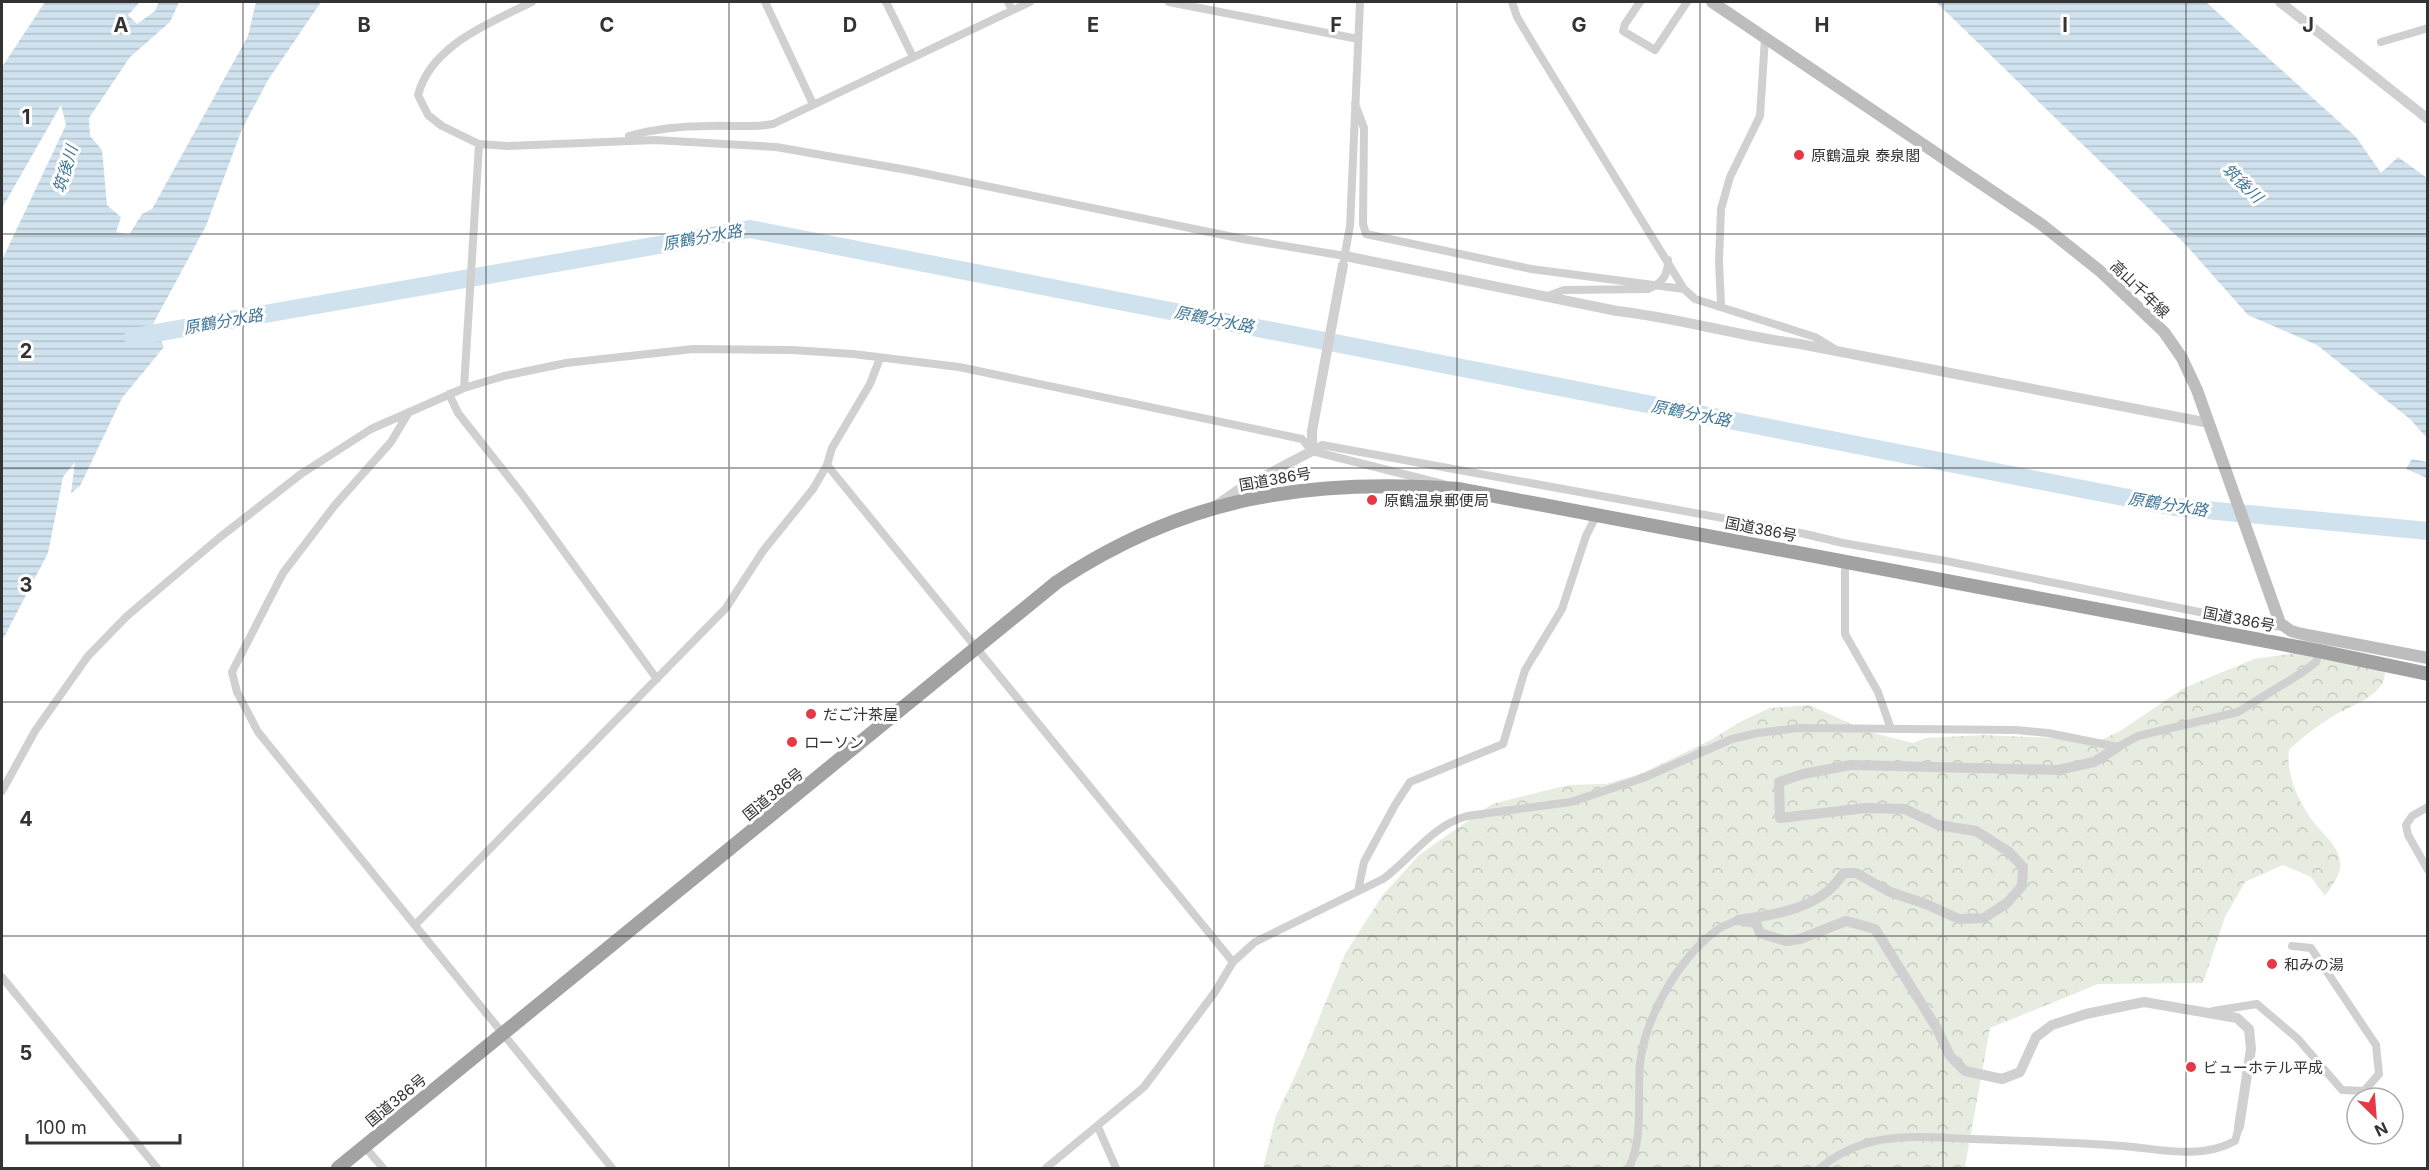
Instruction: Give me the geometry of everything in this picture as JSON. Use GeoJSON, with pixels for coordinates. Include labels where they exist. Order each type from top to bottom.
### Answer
{"type":"FeatureCollection","features":[{"type":"Feature","properties":{"kind":"highway","name":"国道386号"},"geometry":{"type":"LineString","coordinates":[[338,1168],[1049,589],[1079,568],[1154,530],[1212,508],[1290,491],[1317,488],[1379,484],[1458,489],[2319,651],[2427,674]]}},
{"type":"Feature","properties":{"kind":"main road","name":"高山千年線"},"geometry":{"type":"LineString","coordinates":[[1712,2],[2041,224],[2100,272],[2146,314],[2174,346],[2187,367],[2280,623]]}},
{"type":"Feature","properties":{"kind":"main road"},"geometry":{"type":"LineString","coordinates":[[2280,623],[2302,634],[2427,658]]}},
{"type":"Feature","properties":{"kind":"street"},"geometry":{"type":"LineString","coordinates":[[532,2],[461,40],[441,57],[421,84],[418,95],[428,115],[479,148],[617,140],[702,141],[776,147],[913,171],[1344,261],[1617,311],[1656,315],[2210,429]]}},
{"type":"Feature","properties":{"kind":"street"},"geometry":{"type":"LineString","coordinates":[[765,2],[813,104]]}},
{"type":"Feature","properties":{"kind":"street"},"geometry":{"type":"LineString","coordinates":[[886,2],[913,57]]}},
{"type":"Feature","properties":{"kind":"street"},"geometry":{"type":"LineString","coordinates":[[617,140],[670,128],[758,127],[772,124],[913,57],[1010,6],[1030,2]]}},
{"type":"Feature","properties":{"kind":"street"},"geometry":{"type":"LineString","coordinates":[[1168,2],[1358,39]]}},
{"type":"Feature","properties":{"kind":"street"},"geometry":{"type":"LineString","coordinates":[[1312,451],[1312,431],[1350,226],[1360,2]]}},
{"type":"Feature","properties":{"kind":"street"},"geometry":{"type":"LineString","coordinates":[[1512,2],[1517,17],[1684,289],[1695,299],[1815,337],[1839,352]]}},
{"type":"Feature","properties":{"kind":"street"},"geometry":{"type":"LineString","coordinates":[[1640,2],[1625,24],[1623,31],[1655,51],[1687,2]]}},
{"type":"Feature","properties":{"kind":"street"},"geometry":{"type":"LineString","coordinates":[[2280,2],[2427,119]]}},
{"type":"Feature","properties":{"kind":"street"},"geometry":{"type":"LineString","coordinates":[[2381,42],[2427,28]]}},
{"type":"Feature","properties":{"kind":"street"},"geometry":{"type":"LineString","coordinates":[[1717,306],[1721,304],[1719,254],[1721,209],[1730,177],[1760,116],[1762,51],[1765,38]]}},
{"type":"Feature","properties":{"kind":"street"},"geometry":{"type":"LineString","coordinates":[[1355,104],[1364,128],[1363,224],[1366,234],[1531,269],[1684,289]]}},
{"type":"Feature","properties":{"kind":"street"},"geometry":{"type":"LineString","coordinates":[[464,384],[479,148]]}},
{"type":"Feature","properties":{"kind":"street"},"geometry":{"type":"LineString","coordinates":[[1546,297],[1564,290],[1642,291],[1658,284],[1665,276],[1668,260]]}},
{"type":"Feature","properties":{"kind":"street"},"geometry":{"type":"LineString","coordinates":[[2,791],[14,767],[88,656],[128,616],[219,538],[301,474],[371,429],[449,394],[464,384],[566,363],[693,349],[792,350],[853,354],[959,367],[1302,439],[1312,451],[1458,489]]}},
{"type":"Feature","properties":{"kind":"street"},"geometry":{"type":"LineString","coordinates":[[416,925],[726,608],[763,551],[813,489],[827,465],[832,448],[870,384],[880,358]]}},
{"type":"Feature","properties":{"kind":"street"},"geometry":{"type":"LineString","coordinates":[[449,394],[458,413],[522,494],[657,679]]}},
{"type":"Feature","properties":{"kind":"street"},"geometry":{"type":"LineString","coordinates":[[409,412],[391,442],[335,506],[283,573],[232,672],[237,692],[258,732],[612,1168]]}},
{"type":"Feature","properties":{"kind":"street"},"geometry":{"type":"LineString","coordinates":[[1212,508],[1238,490],[1322,445],[1788,530],[1843,543],[1946,561],[2269,626],[2280,623]]}},
{"type":"Feature","properties":{"kind":"street"},"geometry":{"type":"LineString","coordinates":[[827,465],[1233,962]]}},
{"type":"Feature","properties":{"kind":"street"},"geometry":{"type":"LineString","coordinates":[[1358,891],[1364,862],[1395,805],[1410,783],[1503,744],[1525,670],[1562,609],[1586,536],[1597,514]]}},
{"type":"Feature","properties":{"kind":"street"},"geometry":{"type":"LineString","coordinates":[[1845,563],[1845,634],[1878,692],[1891,729]]}},
{"type":"Feature","properties":{"kind":"street"},"geometry":{"type":"LineString","coordinates":[[1629,1168],[1633,1160],[1637,1135],[1640,1063],[1645,1037],[1657,1004],[1696,951],[1718,930],[1738,920],[1770,915],[1808,903],[1827,892],[1844,873],[1856,873],[1890,892],[1926,904],[1959,919],[1984,918],[2007,903],[2022,886],[2024,867],[2009,852],[1976,831],[1938,825],[1905,809],[1866,808],[1780,818],[1779,782],[1803,774],[1851,765],[2058,770],[2094,762],[2138,736],[2238,712],[2303,672],[2316,662],[2319,651]]}},
{"type":"Feature","properties":{"kind":"street"},"geometry":{"type":"LineString","coordinates":[[1046,1168],[1144,1087],[1215,992],[1233,962],[1255,942],[1390,874],[1429,836],[1460,818],[1571,802],[1642,778],[1732,739],[1798,728],[2016,730],[2048,733],[2118,747]]}},
{"type":"Feature","properties":{"kind":"street"},"geometry":{"type":"LineString","coordinates":[[2427,807],[2412,816],[2406,825],[2408,835],[2427,870]]}},
{"type":"Feature","properties":{"kind":"street"},"geometry":{"type":"LineString","coordinates":[[1738,920],[1756,923],[1760,933],[1786,941],[1800,939],[1846,921],[1875,929],[1936,1027],[1950,1056],[1965,1071],[2002,1079],[2020,1072],[2036,1037],[2052,1024],[2086,1014],[2144,1002],[2237,1018],[2249,1029],[2252,1049],[2239,1127],[2235,1141],[2220,1149],[2195,1152],[2059,1142],[1890,1139],[1864,1144],[1820,1168]]}},
{"type":"Feature","properties":{"kind":"street"},"geometry":{"type":"LineString","coordinates":[[2206,1012],[2257,1004],[2298,1039],[2342,1090],[2364,1091],[2379,1074],[2376,1045],[2311,948],[2292,946]]}},
{"type":"Feature","properties":{"kind":"street"},"geometry":{"type":"LineString","coordinates":[[2,977],[157,1168]]}},
{"type":"Feature","properties":{"kind":"street"},"geometry":{"type":"LineString","coordinates":[[1098,1127],[1116,1168]]}},
{"type":"Feature","properties":{"kind":"street"},"geometry":{"type":"LineString","coordinates":[[365,1147],[383,1168]]}},
{"type":"Feature","properties":{"kind":"green space"},"geometry":{"type":"Polygon","coordinates":[[[2310,651],[2385,669],[2383,682],[2373,694],[2330,718],[2289,750],[2290,770],[2299,798],[2315,824],[2334,846],[2339,857],[2338,876],[2333,884],[2325,896],[2311,877],[2283,865],[2245,882],[2225,917],[2203,983],[2098,984],[1990,1028],[1965,1166],[1975,1168],[1263,1168],[1276,1116],[1301,1063],[1345,954],[1382,896],[1419,855],[1492,804],[1569,785],[1606,784],[1640,774],[1709,741],[1742,721],[1770,708],[1809,705],[1869,732],[1913,743],[1926,738],[1983,735],[2101,740],[2120,731],[2184,688],[2254,659],[2310,651]]]}},
{"type":"Feature","properties":{"kind":"water","name":"筑後川"},"geometry":{"type":"Polygon","coordinates":[[[45,2],[140,2],[128,15],[137,24],[155,11],[159,2],[179,2],[170,22],[130,57],[89,118],[90,136],[102,150],[107,205],[121,217],[116,232],[129,235],[142,214],[152,209],[248,36],[256,2],[321,2],[268,80],[242,129],[206,226],[153,324],[164,347],[122,398],[80,486],[71,493],[75,462],[63,477],[48,553],[2,641],[2,260],[66,125],[61,105],[2,208],[2,67],[45,2]]]}},
{"type":"Feature","properties":{"kind":"water","name":"筑後川"},"geometry":{"type":"Polygon","coordinates":[[[1936,2],[2206,2],[2356,137],[2381,173],[2398,157],[2427,178],[2427,438],[2410,419],[2317,345],[2248,315],[2186,245],[1936,2]]]}},
{"type":"Feature","properties":{"kind":"water"},"geometry":{"type":"Polygon","coordinates":[[[2412,459],[2427,462],[2427,478],[2406,469],[2412,459]]]}},
{"type":"Feature","properties":{"kind":"waterway","name":"原鶴分水路"},"geometry":{"type":"LineString","coordinates":[[133,337],[750,229],[2175,507],[2428,531]]}},
{"type":"Feature","properties":{"kind":"place","name":"原鶴温泉 泰泉閣"},"geometry":{"type":"Point","coordinates":[1799,155]}},
{"type":"Feature","properties":{"kind":"place","name":"原鶴温泉郵便局"},"geometry":{"type":"Point","coordinates":[1372,500]}},
{"type":"Feature","properties":{"kind":"place","name":"だご汁茶屋"},"geometry":{"type":"Point","coordinates":[811,714]}},
{"type":"Feature","properties":{"kind":"place","name":"ローソン"},"geometry":{"type":"Point","coordinates":[792,742]}},
{"type":"Feature","properties":{"kind":"place","name":"和みの湯"},"geometry":{"type":"Point","coordinates":[2272,964]}},
{"type":"Feature","properties":{"kind":"place","name":"ビューホテル平成"},"geometry":{"type":"Point","coordinates":[2191,1067]}}]}
